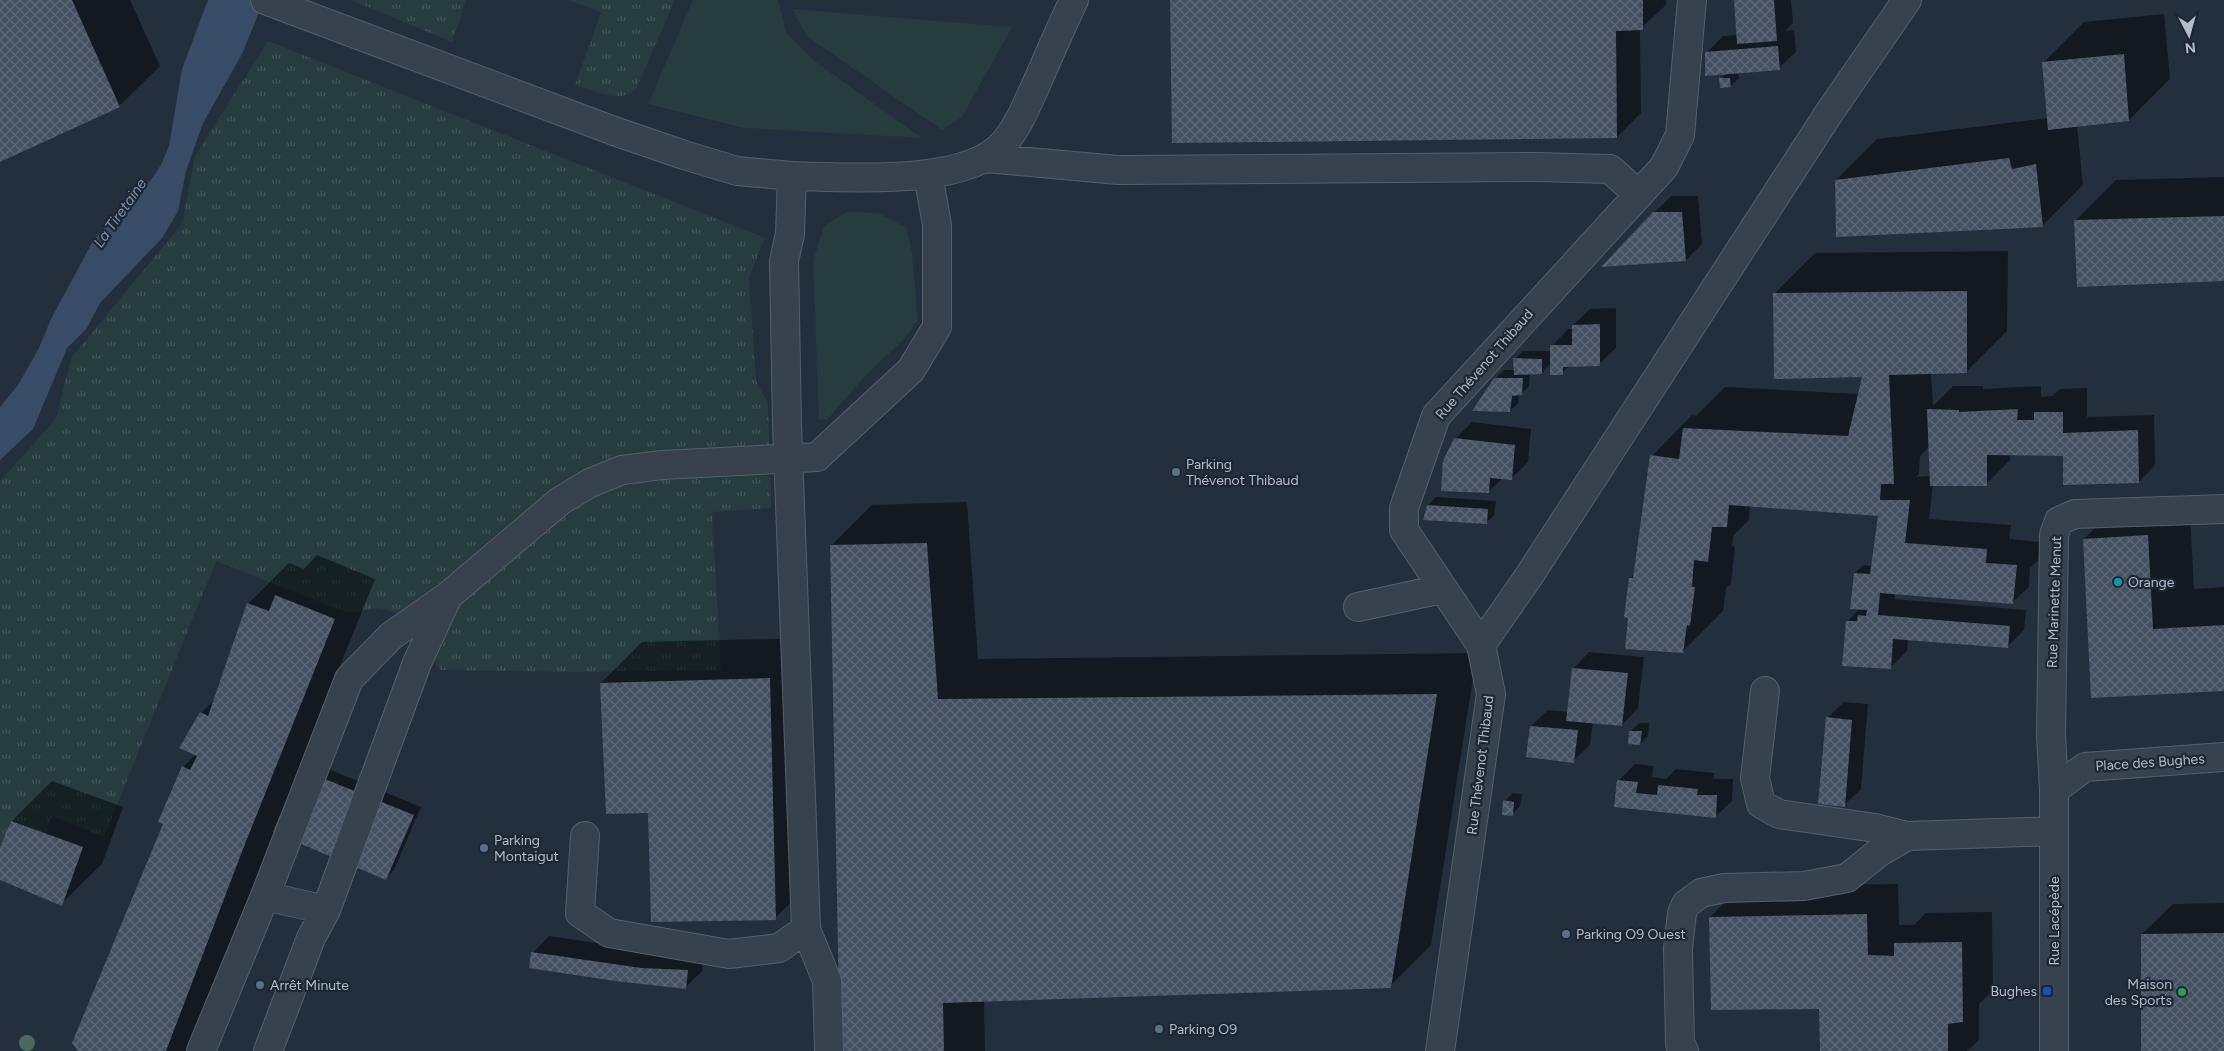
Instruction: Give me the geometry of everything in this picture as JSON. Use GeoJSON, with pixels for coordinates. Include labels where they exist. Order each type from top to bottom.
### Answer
{"type":"FeatureCollection","features":[{"type":"Feature","properties":{"kind":"street"},"geometry":{"type":"LineString","coordinates":[[265,0],[614,131],[737,171],[792,176],[865,177],[928,174],[956,170],[985,158],[1004,144],[1018,123],[1074,0]]}},
{"type":"Feature","properties":{"kind":"street","name":"Rue Thévenot Thibaud"},"geometry":{"type":"LineString","coordinates":[[1440,1051],[1491,694],[1481,645],[1404,530],[1404,508],[1436,416],[1664,167],[1680,134],[1692,0]]}},
{"type":"Feature","properties":{"kind":"street"},"geometry":{"type":"LineString","coordinates":[[1481,645],[1831,110],[1907,0]]}},
{"type":"Feature","properties":{"kind":"street"},"geometry":{"type":"LineString","coordinates":[[985,158],[1118,170],[1537,167],[1610,169],[1638,194]]}},
{"type":"Feature","properties":{"kind":"street"},"geometry":{"type":"LineString","coordinates":[[201,1051],[265,896],[349,679],[391,636],[448,596],[560,501],[590,483],[622,470],[662,465],[817,456],[911,370],[937,327],[937,226],[928,174]]}},
{"type":"Feature","properties":{"kind":"street"},"geometry":{"type":"LineString","coordinates":[[792,176],[790,234],[784,261],[788,459],[806,929],[827,981],[829,1051]]}},
{"type":"Feature","properties":{"kind":"street","name":"Rue Marinette Menut"},"geometry":{"type":"LineString","coordinates":[[2054,790],[2051,734],[2054,535],[2060,521],[2075,514],[2224,509]]}},
{"type":"Feature","properties":{"kind":"street"},"geometry":{"type":"LineString","coordinates":[[1358,607],[1442,589]]}},
{"type":"Feature","properties":{"kind":"street"},"geometry":{"type":"LineString","coordinates":[[268,1051],[311,938],[326,910],[417,663],[448,596]]}},
{"type":"Feature","properties":{"kind":"street"},"geometry":{"type":"LineString","coordinates":[[1765,691],[1755,778],[1761,804],[1779,814],[1875,828],[1908,836],[2054,831]]}},
{"type":"Feature","properties":{"kind":"street","name":"Place des Bughes"},"geometry":{"type":"LineString","coordinates":[[2054,790],[2085,767],[2224,757]]}},
{"type":"Feature","properties":{"kind":"street","name":"Rue Lacépède"},"geometry":{"type":"LineString","coordinates":[[2054,790],[2054,1051]]}},
{"type":"Feature","properties":{"kind":"street"},"geometry":{"type":"LineString","coordinates":[[585,836],[580,913],[610,933],[729,954],[779,948],[806,929]]}},
{"type":"Feature","properties":{"kind":"street"},"geometry":{"type":"LineString","coordinates":[[1684,1051],[1680,1044],[1678,948],[1682,913],[1686,904],[1701,893],[1724,888],[1804,886],[1847,878],[1878,853],[1908,836]]}},
{"type":"Feature","properties":{"kind":"street"},"geometry":{"type":"LineString","coordinates":[[265,896],[326,910]]}},
{"type":"Feature","properties":{"kind":"green space"},"geometry":{"type":"Polygon","coordinates":[[[351,0],[466,0],[452,42],[351,0]]]}},
{"type":"Feature","properties":{"kind":"green space"},"geometry":{"type":"Polygon","coordinates":[[[568,0],[675,0],[636,89],[630,94],[622,96],[607,95],[575,85],[601,12],[568,0]]]}},
{"type":"Feature","properties":{"kind":"green space"},"geometry":{"type":"Polygon","coordinates":[[[693,0],[778,0],[786,32],[813,60],[922,138],[744,128],[648,104],[693,0]]]}},
{"type":"Feature","properties":{"kind":"green space"},"geometry":{"type":"Polygon","coordinates":[[[792,9],[1012,27],[962,117],[942,130],[808,37],[792,9]]]}},
{"type":"Feature","properties":{"kind":"green space"},"geometry":{"type":"Polygon","coordinates":[[[268,41],[765,238],[749,277],[756,381],[768,403],[771,508],[712,512],[721,670],[578,672],[440,670],[401,614],[379,608],[348,613],[216,561],[104,837],[52,816],[46,834],[11,821],[0,847],[0,481],[56,419],[71,358],[182,224],[195,156],[268,41]]]}},
{"type":"Feature","properties":{"kind":"green space"},"geometry":{"type":"Polygon","coordinates":[[[847,212],[878,213],[907,228],[912,253],[918,320],[904,339],[864,377],[827,420],[819,419],[813,261],[824,226],[847,212]]]}},
{"type":"Feature","properties":{"kind":"water","name":"La Tiretaine"},"geometry":{"type":"Polygon","coordinates":[[[208,0],[264,0],[242,54],[203,123],[186,171],[178,211],[163,237],[100,303],[87,328],[67,348],[33,429],[0,460],[0,407],[18,385],[39,348],[51,319],[93,241],[126,202],[151,180],[161,165],[169,146],[182,69],[208,0]]]}},
{"type":"Feature","properties":{"kind":"building"},"geometry":{"type":"Polygon","coordinates":[[[0,0],[72,0],[120,107],[0,162],[0,0]]]}},
{"type":"Feature","properties":{"kind":"building"},"geometry":{"type":"Polygon","coordinates":[[[1170,0],[1643,0],[1643,30],[1616,31],[1617,138],[1172,143],[1170,0]]]}},
{"type":"Feature","properties":{"kind":"building"},"geometry":{"type":"Polygon","coordinates":[[[1734,0],[1774,0],[1777,41],[1737,44],[1734,0]]]}},
{"type":"Feature","properties":{"kind":"building"},"geometry":{"type":"Polygon","coordinates":[[[1778,46],[1780,70],[1705,76],[1705,52],[1778,46]]]}},
{"type":"Feature","properties":{"kind":"building"},"geometry":{"type":"Polygon","coordinates":[[[2124,54],[2129,121],[2048,130],[2042,62],[2124,54]]]}},
{"type":"Feature","properties":{"kind":"building"},"geometry":{"type":"Polygon","coordinates":[[[1719,78],[1730,78],[1731,87],[1720,88],[1719,78]]]}},
{"type":"Feature","properties":{"kind":"building"},"geometry":{"type":"Polygon","coordinates":[[[2009,158],[2012,169],[2036,164],[2043,227],[1836,237],[1835,180],[2009,158]]]}},
{"type":"Feature","properties":{"kind":"building"},"geometry":{"type":"Polygon","coordinates":[[[1653,212],[1682,212],[1686,261],[1601,267],[1653,212]]]}},
{"type":"Feature","properties":{"kind":"building"},"geometry":{"type":"Polygon","coordinates":[[[2224,216],[2224,281],[2077,287],[2074,220],[2224,216]]]}},
{"type":"Feature","properties":{"kind":"building"},"geometry":{"type":"Polygon","coordinates":[[[1967,291],[1967,373],[1889,375],[1894,484],[1881,484],[1880,500],[1910,500],[1905,543],[1987,549],[1986,563],[2017,565],[2013,604],[1880,593],[1878,615],[2010,626],[2008,648],[1893,639],[1891,669],[1842,666],[1846,621],[1857,621],[1858,615],[1866,616],[1867,610],[1850,609],[1854,573],[1870,574],[1878,516],[1729,505],[1727,527],[1712,527],[1708,562],[1694,560],[1692,587],[1695,587],[1690,626],[1687,625],[1683,653],[1625,649],[1628,618],[1624,617],[1629,578],[1633,578],[1650,455],[1679,459],[1683,428],[1848,436],[1862,377],[1774,379],[1773,293],[1967,291]]]}},
{"type":"Feature","properties":{"kind":"building"},"geometry":{"type":"Polygon","coordinates":[[[1600,324],[1600,366],[1563,367],[1563,375],[1550,375],[1550,345],[1572,345],[1572,325],[1600,324]]]}},
{"type":"Feature","properties":{"kind":"building"},"geometry":{"type":"Polygon","coordinates":[[[1513,358],[1542,359],[1542,374],[1514,375],[1513,358]]]}},
{"type":"Feature","properties":{"kind":"building"},"geometry":{"type":"Polygon","coordinates":[[[1494,378],[1523,378],[1522,395],[1512,396],[1510,412],[1472,411],[1494,378]]]}},
{"type":"Feature","properties":{"kind":"building"},"geometry":{"type":"Polygon","coordinates":[[[1927,409],[1959,410],[1959,412],[2018,409],[2017,420],[2034,420],[2034,412],[2063,412],[2063,433],[2138,430],[2139,483],[2063,485],[2063,456],[1987,455],[1987,486],[1930,486],[1927,409]]]}},
{"type":"Feature","properties":{"kind":"building"},"geometry":{"type":"Polygon","coordinates":[[[1454,438],[1515,445],[1512,480],[1490,478],[1489,493],[1441,491],[1443,461],[1454,438]]]}},
{"type":"Feature","properties":{"kind":"building"},"geometry":{"type":"Polygon","coordinates":[[[1427,505],[1488,509],[1487,524],[1423,520],[1427,505]]]}},
{"type":"Feature","properties":{"kind":"building","name":"Orange"},"geometry":{"type":"Polygon","coordinates":[[[2148,535],[2153,629],[2224,625],[2224,691],[2091,698],[2083,539],[2148,535]]]}},
{"type":"Feature","properties":{"kind":"building"},"geometry":{"type":"Polygon","coordinates":[[[927,543],[938,699],[1437,694],[1391,988],[943,1003],[944,1051],[840,1051],[830,545],[927,543]]]}},
{"type":"Feature","properties":{"kind":"building"},"geometry":{"type":"Polygon","coordinates":[[[275,595],[335,619],[243,849],[166,1051],[78,1051],[72,1043],[163,824],[158,822],[182,766],[190,770],[197,756],[179,748],[200,712],[208,716],[247,603],[269,611],[275,595]]]}},
{"type":"Feature","properties":{"kind":"building"},"geometry":{"type":"Polygon","coordinates":[[[1572,668],[1628,673],[1622,726],[1566,721],[1572,668]]]}},
{"type":"Feature","properties":{"kind":"building"},"geometry":{"type":"Polygon","coordinates":[[[770,678],[776,920],[651,922],[648,813],[606,814],[600,683],[770,678]]]}},
{"type":"Feature","properties":{"kind":"building"},"geometry":{"type":"Polygon","coordinates":[[[1826,717],[1852,720],[1845,807],[1818,804],[1826,717]]]}},
{"type":"Feature","properties":{"kind":"building"},"geometry":{"type":"Polygon","coordinates":[[[1530,726],[1578,730],[1574,763],[1526,757],[1530,726]]]}},
{"type":"Feature","properties":{"kind":"building"},"geometry":{"type":"Polygon","coordinates":[[[1629,731],[1642,731],[1640,745],[1628,744],[1629,731]]]}},
{"type":"Feature","properties":{"kind":"building"},"geometry":{"type":"Polygon","coordinates":[[[300,769],[414,815],[386,880],[273,832],[300,769]]]}},
{"type":"Feature","properties":{"kind":"building"},"geometry":{"type":"Polygon","coordinates":[[[1617,780],[1638,782],[1636,793],[1657,795],[1658,785],[1698,789],[1697,795],[1717,795],[1716,818],[1614,807],[1617,780]]]}},
{"type":"Feature","properties":{"kind":"building"},"geometry":{"type":"Polygon","coordinates":[[[1503,800],[1514,802],[1513,816],[1502,815],[1503,800]]]}},
{"type":"Feature","properties":{"kind":"building"},"geometry":{"type":"Polygon","coordinates":[[[11,821],[83,847],[62,906],[0,880],[0,847],[11,821]]]}},
{"type":"Feature","properties":{"kind":"building"},"geometry":{"type":"Polygon","coordinates":[[[1867,914],[1868,955],[1894,956],[1894,943],[1962,942],[1963,1022],[1948,1024],[1948,1051],[1820,1051],[1819,1009],[1711,1010],[1709,917],[1867,914]]]}},
{"type":"Feature","properties":{"kind":"building","name":"Maison des Sports"},"geometry":{"type":"Polygon","coordinates":[[[2224,933],[2224,1051],[2141,1051],[2141,934],[2224,933]]]}},
{"type":"Feature","properties":{"kind":"building"},"geometry":{"type":"Polygon","coordinates":[[[531,952],[641,968],[688,970],[686,989],[529,968],[531,952]]]}},
{"type":"Feature","properties":{"kind":"place","name":"Parking Thévenot Thibaud"},"geometry":{"type":"Point","coordinates":[1176,472]}},
{"type":"Feature","properties":{"kind":"place","name":"Orange"},"geometry":{"type":"Point","coordinates":[2118,582]}},
{"type":"Feature","properties":{"kind":"place","name":"Parking Montaigut"},"geometry":{"type":"Point","coordinates":[484,848]}},
{"type":"Feature","properties":{"kind":"place","name":"Parking O9 Ouest"},"geometry":{"type":"Point","coordinates":[1566,934]}},
{"type":"Feature","properties":{"kind":"place","name":"Arrêt Minute"},"geometry":{"type":"Point","coordinates":[260,985]}},
{"type":"Feature","properties":{"kind":"place","name":"Bughes"},"geometry":{"type":"Point","coordinates":[2047,991]}},
{"type":"Feature","properties":{"kind":"place","name":"Maison des Sports"},"geometry":{"type":"Point","coordinates":[2182,992]}},
{"type":"Feature","properties":{"kind":"place","name":"Parking O9"},"geometry":{"type":"Point","coordinates":[1159,1029]}}]}
